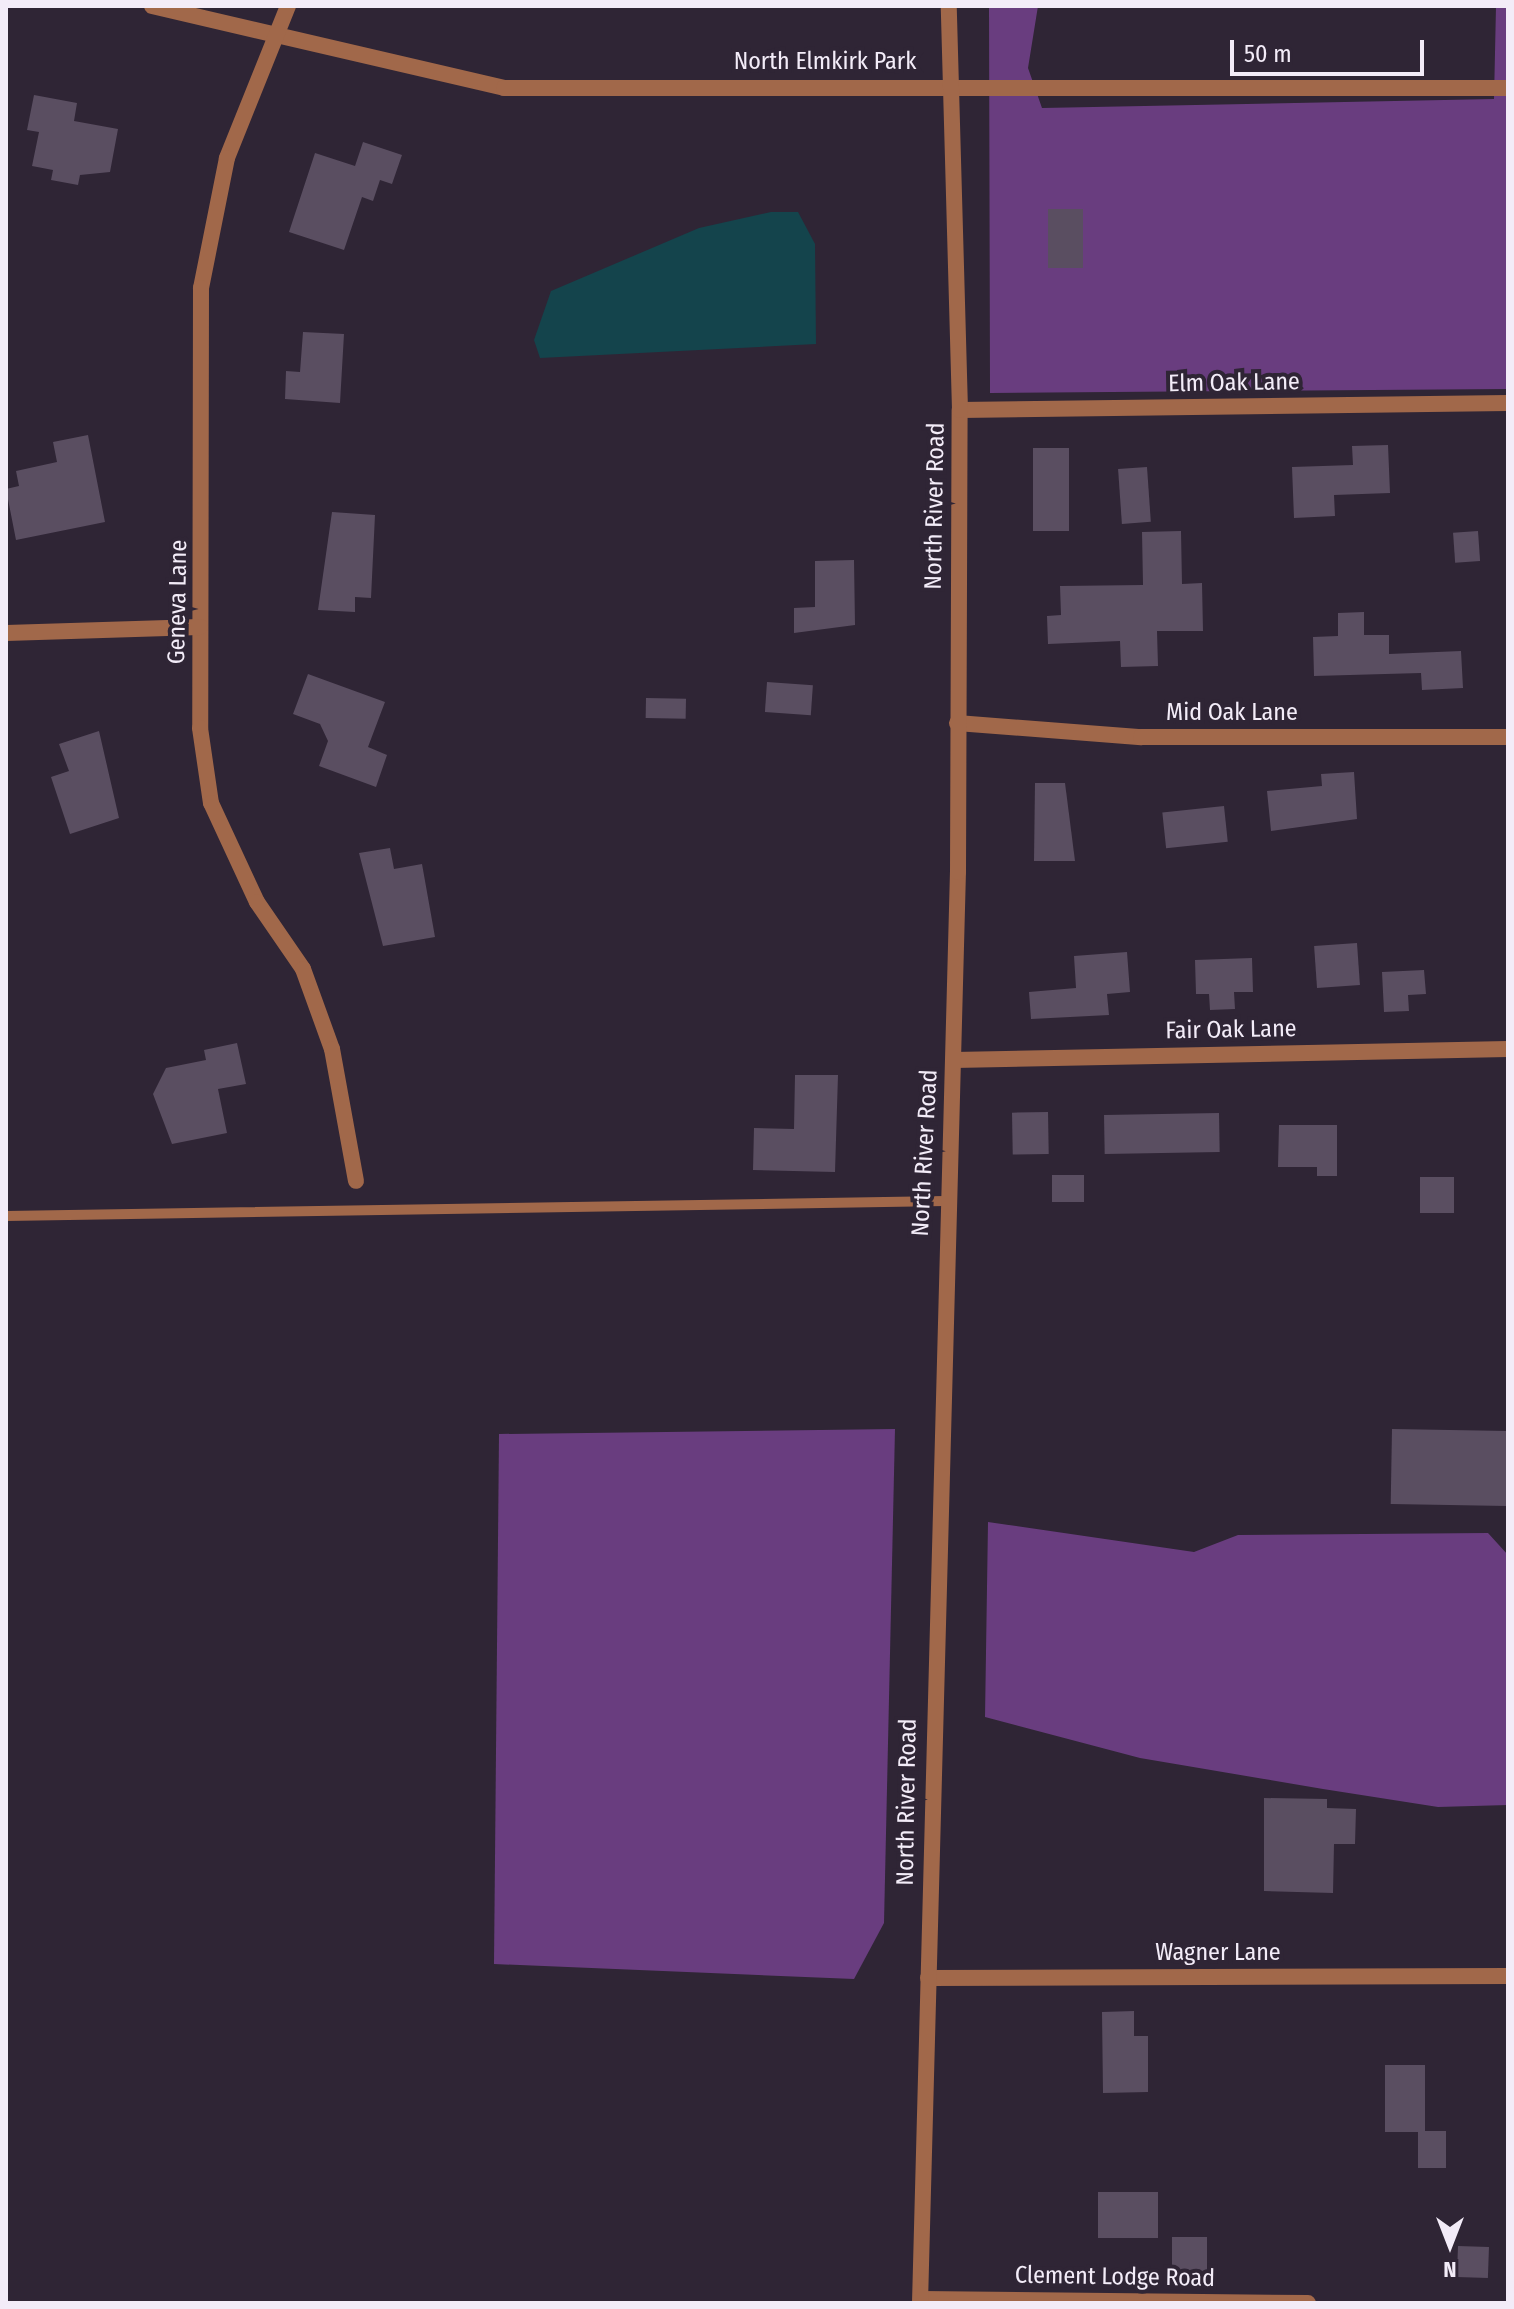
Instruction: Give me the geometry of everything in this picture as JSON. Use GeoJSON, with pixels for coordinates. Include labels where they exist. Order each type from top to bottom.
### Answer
{"type":"FeatureCollection","features":[{"type":"Feature","properties":{"kind":"street","name":"North Elmkirk Park"},"geometry":{"type":"LineString","coordinates":[[152,6],[277,40],[504,88],[947,85],[1508,88]]}},
{"type":"Feature","properties":{"kind":"street","name":"Geneva Lane"},"geometry":{"type":"LineString","coordinates":[[288,6],[277,40],[227,158],[201,288],[200,728],[211,803],[257,902],[303,969],[332,1049],[356,1181]]}},
{"type":"Feature","properties":{"kind":"street","name":"North River Road"},"geometry":{"type":"LineString","coordinates":[[920,2301],[946,1201],[954,1060],[960,410],[947,85],[949,6]]}},
{"type":"Feature","properties":{"kind":"street","name":"Elm Oak Lane"},"geometry":{"type":"LineString","coordinates":[[960,410],[1508,403]]}},
{"type":"Feature","properties":{"kind":"street"},"geometry":{"type":"LineString","coordinates":[[6,633],[200,627]]}},
{"type":"Feature","properties":{"kind":"street","name":"Mid Oak Lane"},"geometry":{"type":"LineString","coordinates":[[957,723],[1141,737],[1508,737]]}},
{"type":"Feature","properties":{"kind":"street","name":"Fair Oak Lane"},"geometry":{"type":"LineString","coordinates":[[954,1060],[1508,1049]]}},
{"type":"Feature","properties":{"kind":"street","name":"Wagner Lane"},"geometry":{"type":"LineString","coordinates":[[928,1978],[1508,1976]]}},
{"type":"Feature","properties":{"kind":"street","name":"Clement Lodge Road"},"geometry":{"type":"LineString","coordinates":[[920,2301],[1308,2303]]}},
{"type":"Feature","properties":{"kind":"lane"},"geometry":{"type":"LineString","coordinates":[[6,1216],[946,1201]]}},
{"type":"Feature","properties":{"kind":"shaded area"},"geometry":{"type":"Polygon","coordinates":[[[989,6],[1038,6],[1028,68],[1042,108],[1494,99],[1496,6],[1508,6],[1508,389],[990,393],[989,6]]]}},
{"type":"Feature","properties":{"kind":"shaded area"},"geometry":{"type":"Polygon","coordinates":[[[771,212],[798,212],[815,244],[816,344],[540,358],[534,340],[551,291],[699,228],[771,212]]]}},
{"type":"Feature","properties":{"kind":"shaded area"},"geometry":{"type":"Polygon","coordinates":[[[895,1429],[884,1923],[854,1979],[494,1964],[499,1434],[895,1429]]]}},
{"type":"Feature","properties":{"kind":"shaded area"},"geometry":{"type":"Polygon","coordinates":[[[988,1522],[1194,1552],[1238,1535],[1488,1533],[1508,1555],[1508,1805],[1438,1807],[1323,1789],[1140,1758],[985,1717],[988,1522]]]}},
{"type":"Feature","properties":{"kind":"building"},"geometry":{"type":"Polygon","coordinates":[[[34,95],[77,103],[74,121],[118,129],[110,172],[80,175],[78,185],[51,180],[53,170],[32,166],[39,132],[27,130],[34,95]]]}},
{"type":"Feature","properties":{"kind":"building"},"geometry":{"type":"Polygon","coordinates":[[[363,142],[402,155],[392,184],[380,180],[373,201],[362,197],[344,250],[289,232],[315,153],[355,166],[363,142]]]}},
{"type":"Feature","properties":{"kind":"building"},"geometry":{"type":"Polygon","coordinates":[[[1048,209],[1083,209],[1083,268],[1048,268],[1048,209]]]}},
{"type":"Feature","properties":{"kind":"building"},"geometry":{"type":"Polygon","coordinates":[[[303,332],[344,334],[340,403],[285,399],[286,371],[300,372],[303,332]]]}},
{"type":"Feature","properties":{"kind":"building"},"geometry":{"type":"Polygon","coordinates":[[[88,435],[105,522],[16,540],[6,489],[19,486],[16,471],[57,462],[53,442],[88,435]]]}},
{"type":"Feature","properties":{"kind":"building"},"geometry":{"type":"Polygon","coordinates":[[[1388,445],[1390,493],[1334,495],[1335,516],[1294,518],[1292,467],[1353,465],[1352,446],[1388,445]]]}},
{"type":"Feature","properties":{"kind":"building"},"geometry":{"type":"Polygon","coordinates":[[[1033,448],[1069,448],[1069,531],[1033,531],[1033,448]]]}},
{"type":"Feature","properties":{"kind":"building"},"geometry":{"type":"Polygon","coordinates":[[[1147,467],[1151,522],[1122,524],[1118,469],[1147,467]]]}},
{"type":"Feature","properties":{"kind":"building"},"geometry":{"type":"Polygon","coordinates":[[[332,512],[375,515],[371,598],[355,597],[355,612],[318,610],[332,512]]]}},
{"type":"Feature","properties":{"kind":"building"},"geometry":{"type":"Polygon","coordinates":[[[1181,531],[1182,584],[1202,583],[1203,631],[1157,631],[1158,666],[1121,667],[1120,641],[1048,644],[1047,616],[1061,615],[1060,586],[1143,585],[1142,532],[1181,531]]]}},
{"type":"Feature","properties":{"kind":"building"},"geometry":{"type":"Polygon","coordinates":[[[1478,531],[1480,561],[1455,563],[1453,533],[1478,531]]]}},
{"type":"Feature","properties":{"kind":"building"},"geometry":{"type":"Polygon","coordinates":[[[854,560],[855,625],[794,633],[794,608],[815,607],[815,561],[854,560]]]}},
{"type":"Feature","properties":{"kind":"building"},"geometry":{"type":"Polygon","coordinates":[[[1364,612],[1364,635],[1389,635],[1389,654],[1461,651],[1463,688],[1422,690],[1421,673],[1314,676],[1313,637],[1338,636],[1338,613],[1364,612]]]}},
{"type":"Feature","properties":{"kind":"building"},"geometry":{"type":"Polygon","coordinates":[[[308,674],[385,702],[368,747],[387,755],[376,787],[319,766],[328,741],[320,724],[293,714],[308,674]]]}},
{"type":"Feature","properties":{"kind":"building"},"geometry":{"type":"Polygon","coordinates":[[[767,682],[813,685],[811,715],[765,712],[767,682]]]}},
{"type":"Feature","properties":{"kind":"building"},"geometry":{"type":"Polygon","coordinates":[[[646,698],[686,699],[686,719],[646,718],[646,698]]]}},
{"type":"Feature","properties":{"kind":"building"},"geometry":{"type":"Polygon","coordinates":[[[99,731],[119,818],[70,834],[51,777],[69,771],[59,744],[99,731]]]}},
{"type":"Feature","properties":{"kind":"building"},"geometry":{"type":"Polygon","coordinates":[[[1354,772],[1357,819],[1271,831],[1267,791],[1322,786],[1321,774],[1354,772]]]}},
{"type":"Feature","properties":{"kind":"building"},"geometry":{"type":"Polygon","coordinates":[[[1035,783],[1065,783],[1075,861],[1034,861],[1035,783]]]}},
{"type":"Feature","properties":{"kind":"building"},"geometry":{"type":"Polygon","coordinates":[[[1224,806],[1228,842],[1166,848],[1162,812],[1224,806]]]}},
{"type":"Feature","properties":{"kind":"building"},"geometry":{"type":"Polygon","coordinates":[[[390,848],[394,869],[422,864],[435,937],[383,946],[359,853],[390,848]]]}},
{"type":"Feature","properties":{"kind":"building"},"geometry":{"type":"Polygon","coordinates":[[[1357,943],[1360,985],[1317,988],[1314,946],[1357,943]]]}},
{"type":"Feature","properties":{"kind":"building"},"geometry":{"type":"Polygon","coordinates":[[[1127,952],[1130,992],[1107,994],[1109,1015],[1031,1019],[1029,992],[1076,988],[1074,956],[1127,952]]]}},
{"type":"Feature","properties":{"kind":"building"},"geometry":{"type":"Polygon","coordinates":[[[1252,958],[1253,992],[1234,992],[1235,1009],[1210,1010],[1209,994],[1196,994],[1195,960],[1252,958]]]}},
{"type":"Feature","properties":{"kind":"building"},"geometry":{"type":"Polygon","coordinates":[[[1424,970],[1426,994],[1408,995],[1409,1011],[1384,1012],[1382,972],[1424,970]]]}},
{"type":"Feature","properties":{"kind":"building"},"geometry":{"type":"Polygon","coordinates":[[[237,1043],[246,1084],[218,1089],[227,1133],[172,1144],[153,1094],[166,1068],[206,1060],[204,1050],[237,1043]]]}},
{"type":"Feature","properties":{"kind":"building"},"geometry":{"type":"Polygon","coordinates":[[[795,1075],[838,1075],[835,1172],[753,1170],[754,1128],[794,1129],[795,1075]]]}},
{"type":"Feature","properties":{"kind":"building"},"geometry":{"type":"Polygon","coordinates":[[[1048,1112],[1049,1154],[1013,1155],[1012,1113],[1048,1112]]]}},
{"type":"Feature","properties":{"kind":"building"},"geometry":{"type":"Polygon","coordinates":[[[1219,1113],[1220,1152],[1105,1154],[1104,1115],[1219,1113]]]}},
{"type":"Feature","properties":{"kind":"building"},"geometry":{"type":"Polygon","coordinates":[[[1279,1125],[1337,1125],[1337,1176],[1317,1176],[1317,1167],[1278,1167],[1279,1125]]]}},
{"type":"Feature","properties":{"kind":"building"},"geometry":{"type":"Polygon","coordinates":[[[1052,1175],[1084,1175],[1084,1202],[1052,1202],[1052,1175]]]}},
{"type":"Feature","properties":{"kind":"building"},"geometry":{"type":"Polygon","coordinates":[[[1420,1177],[1454,1177],[1454,1213],[1420,1213],[1420,1177]]]}},
{"type":"Feature","properties":{"kind":"building"},"geometry":{"type":"Polygon","coordinates":[[[1392,1429],[1508,1431],[1507,1506],[1391,1504],[1392,1429]]]}},
{"type":"Feature","properties":{"kind":"building"},"geometry":{"type":"Polygon","coordinates":[[[1264,1798],[1327,1799],[1327,1808],[1356,1809],[1355,1844],[1334,1844],[1333,1893],[1264,1891],[1264,1798]]]}},
{"type":"Feature","properties":{"kind":"building"},"geometry":{"type":"Polygon","coordinates":[[[1134,2011],[1134,2036],[1148,2036],[1148,2092],[1103,2093],[1102,2012],[1134,2011]]]}},
{"type":"Feature","properties":{"kind":"building"},"geometry":{"type":"Polygon","coordinates":[[[1385,2065],[1425,2065],[1425,2131],[1446,2131],[1446,2168],[1418,2168],[1418,2132],[1385,2132],[1385,2065]]]}},
{"type":"Feature","properties":{"kind":"building"},"geometry":{"type":"Polygon","coordinates":[[[1098,2192],[1158,2192],[1158,2238],[1098,2238],[1098,2192]]]}},
{"type":"Feature","properties":{"kind":"building"},"geometry":{"type":"Polygon","coordinates":[[[1172,2237],[1207,2237],[1207,2273],[1172,2273],[1172,2237]]]}},
{"type":"Feature","properties":{"kind":"building"},"geometry":{"type":"Polygon","coordinates":[[[1458,2246],[1489,2247],[1488,2278],[1457,2277],[1458,2246]]]}}]}
